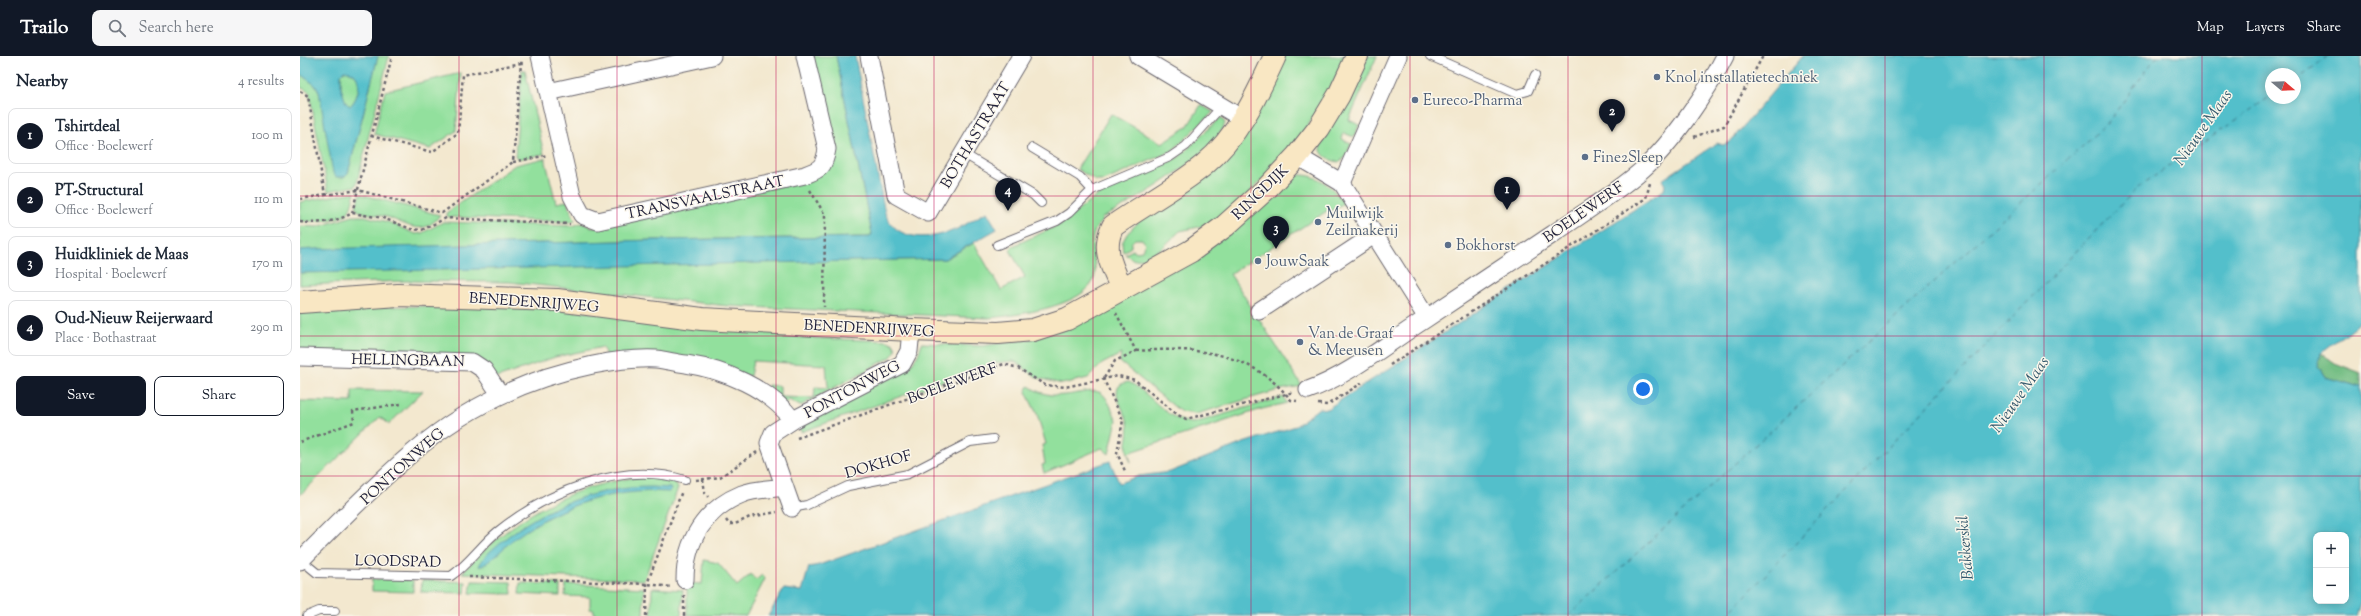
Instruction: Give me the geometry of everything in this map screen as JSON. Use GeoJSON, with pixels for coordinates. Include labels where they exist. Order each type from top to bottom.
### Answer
{"type":"FeatureCollection","features":[{"type":"Feature","properties":{"kind":"street"},"geometry":{"type":"LineString","coordinates":[[548,92],[712,56]]}},
{"type":"Feature","properties":{"kind":"street","name":"TRANSVAALSTRAAT"},"geometry":{"type":"LineString","coordinates":[[582,216],[598,220],[804,175],[817,170],[825,162],[826,149],[805,56]]}},
{"type":"Feature","properties":{"kind":"street","name":"BOTHASTRAAT"},"geometry":{"type":"LineString","coordinates":[[869,56],[896,195],[928,213],[1021,56]]}},
{"type":"Feature","properties":{"kind":"street"},"geometry":{"type":"LineString","coordinates":[[1138,56],[1243,119]]}},
{"type":"Feature","properties":{"kind":"street"},"geometry":{"type":"LineString","coordinates":[[1122,289],[1107,254],[1108,236],[1113,226],[1180,184],[1205,164],[1223,146],[1243,119],[1275,56]]}},
{"type":"Feature","properties":{"kind":"street","name":"RINGDIJK"},"geometry":{"type":"LineString","coordinates":[[1122,289],[1191,251],[1225,226],[1267,188],[1297,156],[1319,128],[1339,95],[1356,56]]}},
{"type":"Feature","properties":{"kind":"street"},"geometry":{"type":"LineString","coordinates":[[1342,183],[1398,56]]}},
{"type":"Feature","properties":{"kind":"street","name":"BOELEWERF"},"geometry":{"type":"LineString","coordinates":[[1308,390],[1321,385],[1347,370],[1608,197],[1644,168],[1680,126],[1725,56]]}},
{"type":"Feature","properties":{"kind":"street"},"geometry":{"type":"LineString","coordinates":[[541,59],[572,196],[582,216]]}},
{"type":"Feature","properties":{"kind":"street"},"geometry":{"type":"LineString","coordinates":[[1297,156],[1342,183],[1427,318]]}},
{"type":"Feature","properties":{"kind":"street"},"geometry":{"type":"LineString","coordinates":[[1259,311],[1374,235]]}},
{"type":"Feature","properties":{"kind":"street","name":"BENEDENRIJWEG"},"geometry":{"type":"LineString","coordinates":[[300,302],[398,295],[556,300],[702,319],[998,333],[1033,330],[1068,319],[1122,289]]}},
{"type":"Feature","properties":{"kind":"street","name":"PONTONWEG"},"geometry":{"type":"LineString","coordinates":[[301,560],[411,454],[449,425],[500,394],[559,372],[617,360],[655,359],[703,367],[733,377],[755,388],[782,406],[793,420],[902,364],[909,351],[911,330]]}},
{"type":"Feature","properties":{"kind":"street","name":"HELLINGBAAN"},"geometry":{"type":"LineString","coordinates":[[300,358],[472,362],[484,370],[500,394]]}},
{"type":"Feature","properties":{"kind":"street"},"geometry":{"type":"LineString","coordinates":[[792,508],[770,446],[773,433],[793,420]]}},
{"type":"Feature","properties":{"kind":"street"},"geometry":{"type":"LineString","coordinates":[[685,584],[685,564],[689,549],[700,524],[717,508],[743,494],[785,488]]}},
{"type":"Feature","properties":{"kind":"lane"},"geometry":{"type":"LineString","coordinates":[[1430,56],[1517,94],[1528,92],[1535,76]]}},
{"type":"Feature","properties":{"kind":"lane"},"geometry":{"type":"LineString","coordinates":[[997,245],[1057,221],[1069,213],[1092,190],[1170,157],[1186,146],[1222,106]]}},
{"type":"Feature","properties":{"kind":"lane"},"geometry":{"type":"LineString","coordinates":[[1032,148],[1080,177],[1092,190]]}},
{"type":"Feature","properties":{"kind":"lane"},"geometry":{"type":"LineString","coordinates":[[964,154],[1033,195],[1040,203]]}},
{"type":"Feature","properties":{"kind":"lane","name":"DOKHOF"},"geometry":{"type":"LineString","coordinates":[[792,508],[807,505],[848,486],[908,474],[970,442],[993,439]]}},
{"type":"Feature","properties":{"kind":"lane","name":"LOODSPAD"},"geometry":{"type":"LineString","coordinates":[[301,560],[317,573],[451,576],[459,570],[496,532],[515,518],[537,505],[573,488],[601,480],[644,474],[658,474],[685,480]]}},
{"type":"Feature","properties":{"kind":"lane"},"geometry":{"type":"LineString","coordinates":[[307,616],[320,611],[335,611]]}},
{"type":"Feature","properties":{"kind":"path"},"geometry":{"type":"LineString","coordinates":[[352,213],[392,56]]}},
{"type":"Feature","properties":{"kind":"path"},"geometry":{"type":"LineString","coordinates":[[371,136],[432,152],[458,133],[463,75],[541,59]]}},
{"type":"Feature","properties":{"kind":"path"},"geometry":{"type":"LineString","coordinates":[[513,162],[520,63]]}},
{"type":"Feature","properties":{"kind":"path"},"geometry":{"type":"LineString","coordinates":[[300,91],[308,96],[325,195]]}},
{"type":"Feature","properties":{"kind":"path"},"geometry":{"type":"LineString","coordinates":[[442,213],[513,162],[562,152]]}},
{"type":"Feature","properties":{"kind":"path"},"geometry":{"type":"LineString","coordinates":[[804,175],[808,186],[825,215],[826,266],[824,313]]}},
{"type":"Feature","properties":{"kind":"path"},"geometry":{"type":"LineString","coordinates":[[300,199],[358,190],[442,213],[446,218]]}},
{"type":"Feature","properties":{"kind":"path"},"geometry":{"type":"LineString","coordinates":[[300,222],[314,224],[352,213],[383,218],[410,229],[422,230],[446,218],[574,224],[582,216]]}},
{"type":"Feature","properties":{"kind":"path"},"geometry":{"type":"LineString","coordinates":[[1116,315],[1136,351]]}},
{"type":"Feature","properties":{"kind":"path"},"geometry":{"type":"LineString","coordinates":[[1125,471],[1117,453],[1122,420],[1103,378],[1115,361],[1136,351],[1200,350],[1227,355],[1258,371],[1285,393]]}},
{"type":"Feature","properties":{"kind":"path","name":"BOELEWERF"},"geometry":{"type":"LineString","coordinates":[[770,446],[1004,364],[1018,368],[1045,385],[1065,387],[1118,376],[1135,380],[1178,416],[1186,419],[1194,419],[1285,393],[1308,390]]}},
{"type":"Feature","properties":{"kind":"path"},"geometry":{"type":"LineString","coordinates":[[300,442],[354,422],[353,411],[401,404]]}},
{"type":"Feature","properties":{"kind":"path"},"geometry":{"type":"LineString","coordinates":[[646,616],[647,584],[685,480],[720,477],[770,446]]}},
{"type":"Feature","properties":{"kind":"path"},"geometry":{"type":"LineString","coordinates":[[451,576],[647,584],[685,584],[684,616]]}},
{"type":"Feature","properties":{"kind":"green space"},"geometry":{"type":"Polygon","coordinates":[[[378,56],[389,56],[356,186],[328,191],[309,92],[300,87],[300,74],[315,85],[319,92],[348,173],[378,56]]]}},
{"type":"Feature","properties":{"kind":"green space"},"geometry":{"type":"Polygon","coordinates":[[[813,56],[836,56],[872,234],[870,237],[655,240],[300,250],[300,226],[317,227],[353,216],[365,216],[388,222],[415,234],[422,233],[443,222],[573,226],[581,223],[592,227],[826,170],[813,56]]]}},
{"type":"Feature","properties":{"kind":"green space"},"geometry":{"type":"Polygon","coordinates":[[[1282,56],[1350,56],[1292,152],[1217,223],[1180,231],[1162,248],[1146,258],[1134,260],[1125,254],[1133,250],[1137,252],[1142,251],[1145,243],[1142,239],[1135,239],[1131,243],[1131,247],[1123,252],[1122,243],[1127,234],[1146,214],[1178,193],[1282,56]]]}},
{"type":"Feature","properties":{"kind":"green space"},"geometry":{"type":"Polygon","coordinates":[[[1365,56],[1377,56],[1349,120],[1359,125],[1354,137],[1344,133],[1342,139],[1351,144],[1345,158],[1338,162],[1333,161],[1326,157],[1322,152],[1320,140],[1365,56]]]}},
{"type":"Feature","properties":{"kind":"green space"},"geometry":{"type":"Polygon","coordinates":[[[522,70],[525,70],[544,154],[519,159],[515,156],[522,70]]]}},
{"type":"Feature","properties":{"kind":"green space"},"geometry":{"type":"Polygon","coordinates":[[[344,71],[350,72],[358,79],[359,85],[357,96],[350,106],[345,103],[341,88],[341,74],[344,71]]]}},
{"type":"Feature","properties":{"kind":"green space"},"geometry":{"type":"Polygon","coordinates":[[[461,73],[456,131],[430,149],[374,134],[385,91],[461,73]]]}},
{"type":"Feature","properties":{"kind":"green space"},"geometry":{"type":"Polygon","coordinates":[[[1201,105],[1213,112],[1172,151],[1104,181],[1096,181],[1077,169],[1111,114],[1162,143],[1187,127],[1201,105]]]}},
{"type":"Feature","properties":{"kind":"green space"},"geometry":{"type":"Polygon","coordinates":[[[1221,117],[1225,123],[1219,135],[1207,148],[1151,190],[1102,218],[1102,221],[1094,233],[1093,239],[1092,246],[1095,273],[1091,284],[1081,294],[1067,301],[1032,312],[988,318],[728,306],[509,282],[407,281],[300,285],[300,273],[379,269],[945,259],[974,243],[1001,290],[1025,277],[1010,250],[1013,246],[1061,224],[1098,195],[1179,157],[1221,117]]]}},
{"type":"Feature","properties":{"kind":"green space"},"geometry":{"type":"Polygon","coordinates":[[[545,158],[556,203],[567,201],[575,220],[571,222],[448,217],[446,213],[515,165],[545,158]]]}},
{"type":"Feature","properties":{"kind":"green space"},"geometry":{"type":"Polygon","coordinates":[[[1297,175],[1305,175],[1324,182],[1344,203],[1329,212],[1327,211],[1230,274],[1302,386],[1279,390],[1196,414],[1181,412],[1120,362],[1121,354],[1102,364],[1088,378],[1062,384],[1038,378],[1014,361],[994,363],[801,432],[798,425],[910,366],[918,355],[922,343],[982,346],[1037,338],[1286,179],[1297,175]]]}},
{"type":"Feature","properties":{"kind":"green space"},"geometry":{"type":"Polygon","coordinates":[[[355,192],[349,211],[341,217],[326,220],[300,221],[300,202],[355,192]]]}},
{"type":"Feature","properties":{"kind":"green space"},"geometry":{"type":"Polygon","coordinates":[[[360,194],[440,215],[434,222],[427,226],[421,228],[408,226],[387,217],[364,213],[357,210],[356,206],[360,194]]]}},
{"type":"Feature","properties":{"kind":"green space"},"geometry":{"type":"Polygon","coordinates":[[[506,305],[813,332],[813,338],[888,341],[894,344],[896,350],[891,357],[800,406],[789,400],[786,403],[767,389],[768,385],[780,386],[780,397],[814,398],[815,387],[828,388],[826,365],[753,361],[750,376],[606,357],[603,347],[555,357],[497,378],[489,367],[300,351],[300,308],[506,305]]]}},
{"type":"Feature","properties":{"kind":"green space"},"geometry":{"type":"Polygon","coordinates":[[[2321,353],[2335,363],[2361,373],[2361,387],[2325,377],[2318,366],[2321,353]]]}},
{"type":"Feature","properties":{"kind":"green space"},"geometry":{"type":"Polygon","coordinates":[[[1129,382],[1145,393],[1168,413],[1176,418],[1194,423],[1283,397],[1287,403],[1262,409],[1128,453],[1131,462],[1128,456],[1127,450],[1129,429],[1128,423],[1117,396],[1120,385],[1129,382]]]}},
{"type":"Feature","properties":{"kind":"green space"},"geometry":{"type":"Polygon","coordinates":[[[1029,386],[1050,395],[1095,391],[1104,395],[1117,420],[1109,454],[1102,448],[1044,473],[1042,465],[1045,464],[1042,445],[1046,444],[1037,414],[1026,392],[1029,386]]]}},
{"type":"Feature","properties":{"kind":"green space"},"geometry":{"type":"Polygon","coordinates":[[[352,390],[423,391],[389,424],[380,417],[300,495],[300,401],[352,402],[352,390]]]}},
{"type":"Feature","properties":{"kind":"green space"},"geometry":{"type":"Polygon","coordinates":[[[650,476],[674,481],[678,488],[644,580],[462,573],[481,553],[502,535],[523,519],[546,506],[595,486],[650,476]]]}},
{"type":"Feature","properties":{"kind":"green space"},"geometry":{"type":"Polygon","coordinates":[[[704,560],[718,563],[737,586],[751,574],[756,580],[762,575],[765,579],[746,616],[687,615],[687,583],[702,584],[704,560]]]}},
{"type":"Feature","properties":{"kind":"green space"},"geometry":{"type":"Polygon","coordinates":[[[372,579],[413,580],[413,592],[372,591],[372,579]]]}},
{"type":"Feature","properties":{"kind":"green space"},"geometry":{"type":"Polygon","coordinates":[[[422,580],[466,582],[465,593],[421,592],[422,580]]]}},
{"type":"Feature","properties":{"kind":"green space"},"geometry":{"type":"Polygon","coordinates":[[[472,581],[511,582],[512,594],[470,593],[472,581]]]}},
{"type":"Feature","properties":{"kind":"green space"},"geometry":{"type":"Polygon","coordinates":[[[520,583],[560,584],[560,596],[519,594],[520,583]]]}},
{"type":"Feature","properties":{"kind":"green space"},"geometry":{"type":"Polygon","coordinates":[[[566,584],[644,588],[643,616],[594,616],[594,610],[590,609],[590,597],[565,596],[566,584]]]}},
{"type":"Feature","properties":{"kind":"green space"},"geometry":{"type":"Polygon","coordinates":[[[652,588],[683,590],[681,616],[651,616],[652,588]]]}},
{"type":"Feature","properties":{"kind":"water"},"geometry":{"type":"Polygon","coordinates":[[[300,56],[378,56],[348,173],[344,177],[336,177],[333,173],[319,92],[315,85],[300,74],[300,56]],[[344,71],[341,74],[341,88],[346,103],[350,106],[357,96],[359,85],[358,79],[350,72],[344,71]]]}},
{"type":"Feature","properties":{"kind":"water"},"geometry":{"type":"Polygon","coordinates":[[[836,56],[855,56],[885,213],[890,223],[897,230],[906,234],[926,237],[947,233],[957,229],[987,212],[997,229],[945,259],[300,273],[300,250],[314,249],[655,240],[870,237],[872,234],[836,56]]]}},
{"type":"Feature","properties":{"kind":"water"},"geometry":{"type":"Polygon","coordinates":[[[1803,56],[2361,56],[2361,321],[2321,353],[2318,366],[2325,377],[2361,387],[2361,600],[2356,616],[768,616],[784,589],[802,591],[809,567],[819,565],[1110,461],[1119,483],[1139,476],[1170,472],[1243,443],[1296,426],[1319,408],[1327,409],[1664,190],[1665,185],[1662,180],[1717,143],[1723,145],[1730,142],[1803,56]]]}},
{"type":"Feature","properties":{"kind":"water"},"geometry":{"type":"Polygon","coordinates":[[[631,488],[670,488],[671,490],[669,492],[648,491],[607,496],[569,508],[532,526],[515,538],[487,563],[479,567],[491,550],[501,542],[535,518],[553,509],[591,495],[631,488]]]}},
{"type":"Feature","properties":{"kind":"ferry route"},"geometry":{"type":"LineString","coordinates":[[1568,616],[2106,125],[2157,56]]}},
{"type":"Feature","properties":{"kind":"ferry route"},"geometry":{"type":"LineString","coordinates":[[2301,76],[2329,56]]}},
{"type":"Feature","properties":{"kind":"ferry route"},"geometry":{"type":"LineString","coordinates":[[1726,616],[2136,189],[2265,100]]}},
{"type":"Feature","properties":{"kind":"place","name":"Knol installatietechniek"},"geometry":{"type":"Point","coordinates":[1657,77]}},
{"type":"Feature","properties":{"kind":"place","name":"Eureco-Pharma"},"geometry":{"type":"Point","coordinates":[1415,100]}},
{"type":"Feature","properties":{"kind":"place","name":"PT-Structural"},"geometry":{"type":"Point","coordinates":[1612,132]}},
{"type":"Feature","properties":{"kind":"place","name":"Fine2Sleep"},"geometry":{"type":"Point","coordinates":[1585,157]}},
{"type":"Feature","properties":{"kind":"place","name":"Tshirtdeal"},"geometry":{"type":"Point","coordinates":[1507,210]}},
{"type":"Feature","properties":{"kind":"place","name":"Oud-Nieuw Reijerwaard"},"geometry":{"type":"Point","coordinates":[1008,211]}},
{"type":"Feature","properties":{"kind":"place","name":"Muilwijk Zeilmakerij"},"geometry":{"type":"Point","coordinates":[1318,222]}},
{"type":"Feature","properties":{"kind":"place","name":"Bokhorst"},"geometry":{"type":"Point","coordinates":[1448,245]}},
{"type":"Feature","properties":{"kind":"place","name":"Huidkliniek de Maas"},"geometry":{"type":"Point","coordinates":[1276,249]}},
{"type":"Feature","properties":{"kind":"place","name":"JouwSaak"},"geometry":{"type":"Point","coordinates":[1258,261]}},
{"type":"Feature","properties":{"kind":"place","name":"Van de Graaf & Meeusen"},"geometry":{"type":"Point","coordinates":[1300,342]}},
{"type":"Feature","properties":{"kind":"water label","name":"Nieuwe Maas"},"geometry":{"type":"Point","coordinates":[2202,127]}},
{"type":"Feature","properties":{"kind":"water label","name":"Nieuwe Maas"},"geometry":{"type":"Point","coordinates":[2019,394]}},
{"type":"Feature","properties":{"kind":"water label","name":"Bakkerskil"},"geometry":{"type":"Point","coordinates":[1964,548]}}]}
